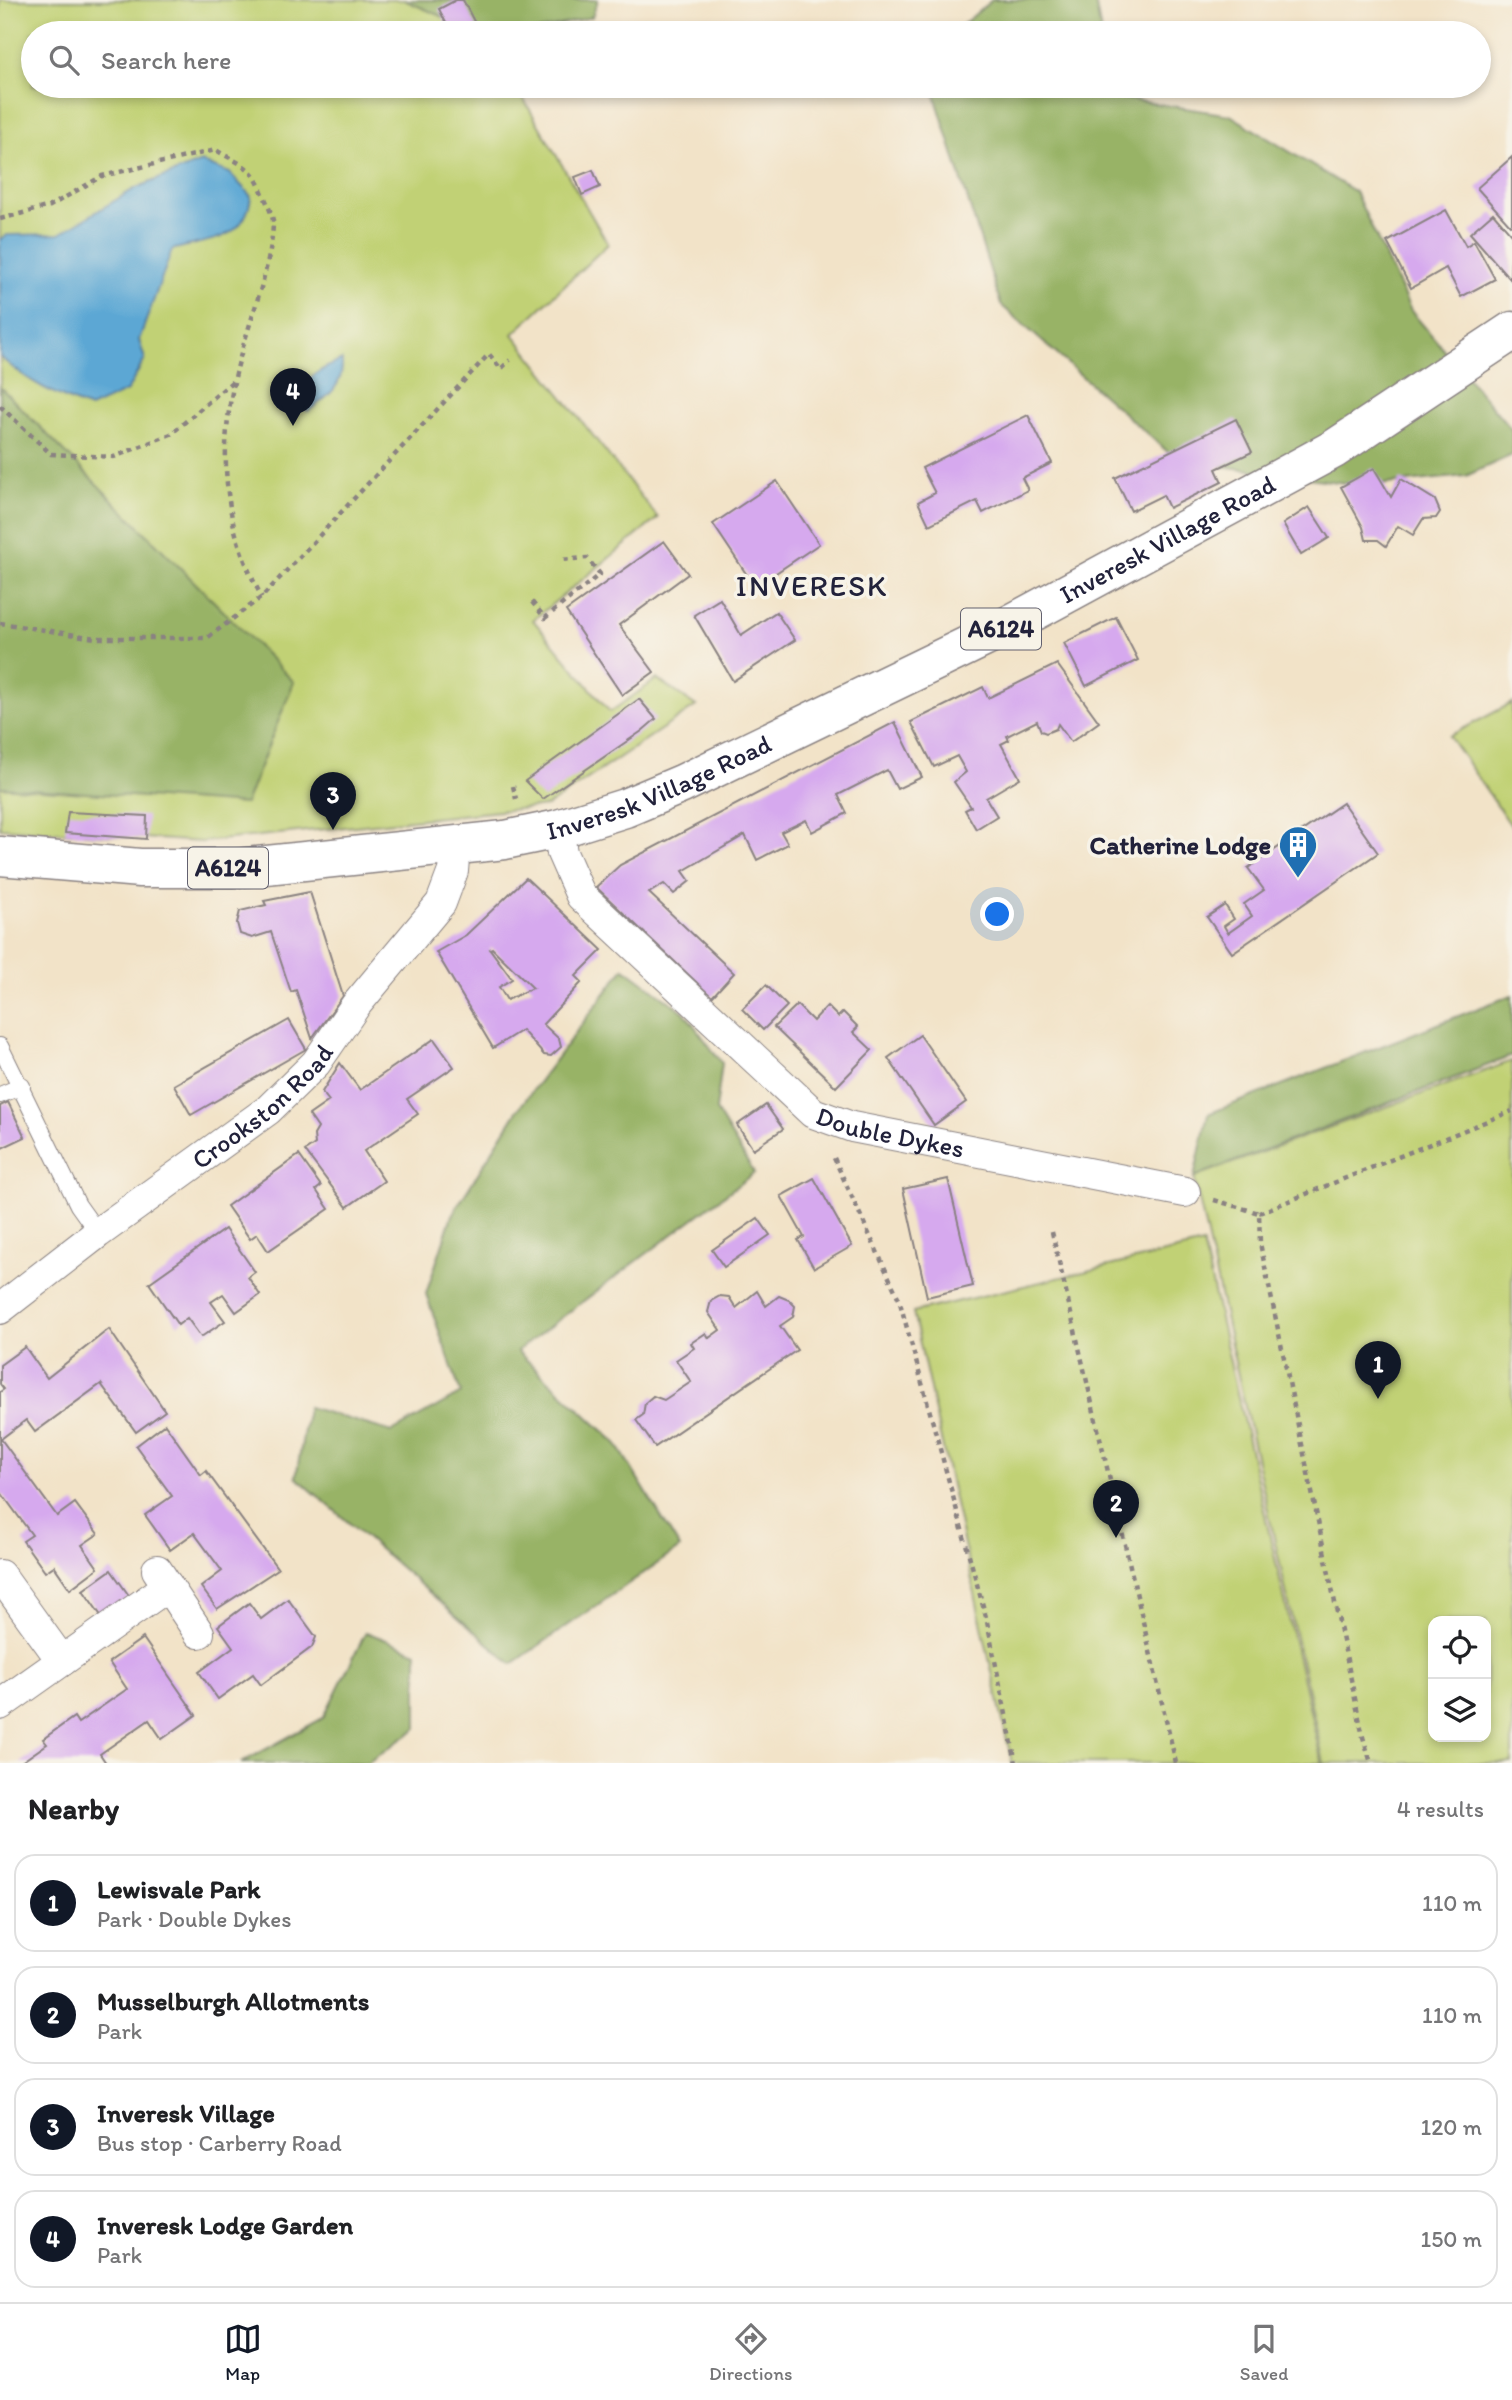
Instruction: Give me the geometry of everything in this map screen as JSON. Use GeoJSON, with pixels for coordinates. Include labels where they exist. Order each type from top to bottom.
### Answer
{"type":"FeatureCollection","features":[{"type":"Feature","properties":{"kind":"main road","name":"Inveresk Village Road"},"geometry":{"type":"LineString","coordinates":[[455,846],[558,829],[625,808],[682,784],[996,632],[1334,449],[1512,331]]}},
{"type":"Feature","properties":{"kind":"main road","name":"A6124"},"geometry":{"type":"LineString","coordinates":[[0,856],[140,868],[237,869],[455,846]]}},
{"type":"Feature","properties":{"kind":"street","name":"Double Dykes"},"geometry":{"type":"LineString","coordinates":[[558,829],[562,853],[581,896],[813,1112],[852,1127],[1185,1192]]}},
{"type":"Feature","properties":{"kind":"street","name":"Crookston Road"},"geometry":{"type":"LineString","coordinates":[[0,1309],[98,1233],[268,1110],[316,1063],[356,1005],[441,903],[453,871],[455,846]]}},
{"type":"Feature","properties":{"kind":"street"},"geometry":{"type":"LineString","coordinates":[[0,1575],[62,1661]]}},
{"type":"Feature","properties":{"kind":"street"},"geometry":{"type":"LineString","coordinates":[[0,1705],[62,1661],[162,1578],[200,1633]]}},
{"type":"Feature","properties":{"kind":"lane"},"geometry":{"type":"LineString","coordinates":[[0,1046],[22,1086],[78,1205],[98,1233]]}},
{"type":"Feature","properties":{"kind":"lane"},"geometry":{"type":"LineString","coordinates":[[0,1095],[22,1086]]}},
{"type":"Feature","properties":{"kind":"path"},"geometry":{"type":"LineString","coordinates":[[0,219],[50,206],[102,176],[216,150],[253,173],[273,220],[259,298],[233,381],[224,436],[231,517],[246,568],[262,597]]}},
{"type":"Feature","properties":{"kind":"path"},"geometry":{"type":"LineString","coordinates":[[0,623],[95,638],[207,638],[262,597],[489,354],[501,369],[510,360]]}},
{"type":"Feature","properties":{"kind":"path"},"geometry":{"type":"LineString","coordinates":[[0,406],[51,454],[114,457],[171,434],[233,381]]}},
{"type":"Feature","properties":{"kind":"path"},"geometry":{"type":"LineString","coordinates":[[532,602],[545,618],[600,574],[587,558],[559,560]]}},
{"type":"Feature","properties":{"kind":"path"},"geometry":{"type":"LineString","coordinates":[[513,786],[517,800]]}},
{"type":"Feature","properties":{"kind":"path"},"geometry":{"type":"LineString","coordinates":[[1185,1192],[1259,1213],[1512,1111]]}},
{"type":"Feature","properties":{"kind":"path"},"geometry":{"type":"LineString","coordinates":[[813,1112],[900,1299],[986,1617],[1016,1763]]}},
{"type":"Feature","properties":{"kind":"path"},"geometry":{"type":"LineString","coordinates":[[1259,1213],[1260,1243],[1363,1737],[1371,1763]]}},
{"type":"Feature","properties":{"kind":"path"},"geometry":{"type":"LineString","coordinates":[[1052,1232],[1176,1763]]}},
{"type":"Feature","properties":{"kind":"green space"},"geometry":{"type":"Polygon","coordinates":[[[0,0],[465,0],[478,21],[21,21],[21,98],[523,98],[608,244],[513,334],[658,518],[533,620],[610,712],[657,679],[696,706],[547,806],[201,842],[0,828],[0,0]]]}},
{"type":"Feature","properties":{"kind":"green space"},"geometry":{"type":"Polygon","coordinates":[[[404,0],[598,0],[592,17],[576,21],[452,21],[404,0]]]}},
{"type":"Feature","properties":{"kind":"green space"},"geometry":{"type":"Polygon","coordinates":[[[992,0],[1095,0],[1099,21],[967,21],[992,0]]]}},
{"type":"Feature","properties":{"kind":"green space"},"geometry":{"type":"Polygon","coordinates":[[[936,98],[1120,98],[1230,115],[1355,192],[1411,311],[1512,430],[1512,455],[1466,476],[1367,486],[1177,460],[1001,305],[936,98]]]}},
{"type":"Feature","properties":{"kind":"green space"},"geometry":{"type":"Polygon","coordinates":[[[0,387],[294,682],[245,804],[0,787],[0,387]]]}},
{"type":"Feature","properties":{"kind":"green space"},"geometry":{"type":"Polygon","coordinates":[[[1512,703],[1512,827],[1449,736],[1512,703]]]}},
{"type":"Feature","properties":{"kind":"green space"},"geometry":{"type":"Polygon","coordinates":[[[624,968],[684,1012],[722,1063],[716,1110],[754,1173],[517,1351],[616,1443],[680,1548],[512,1664],[296,1477],[308,1407],[392,1432],[461,1393],[426,1294],[452,1215],[517,1111],[624,968]]]}},
{"type":"Feature","properties":{"kind":"green space"},"geometry":{"type":"Polygon","coordinates":[[[1512,995],[1512,1056],[1194,1177],[1208,1114],[1512,995]]]}},
{"type":"Feature","properties":{"kind":"green space"},"geometry":{"type":"Polygon","coordinates":[[[1512,1061],[1512,1763],[1324,1763],[1194,1177],[1512,1061]]]}},
{"type":"Feature","properties":{"kind":"green space"},"geometry":{"type":"Polygon","coordinates":[[[1203,1244],[1322,1763],[1012,1763],[913,1312],[1203,1244]]]}},
{"type":"Feature","properties":{"kind":"green space"},"geometry":{"type":"Polygon","coordinates":[[[366,1632],[417,1652],[417,1728],[367,1763],[241,1763],[323,1718],[366,1632]]]}},
{"type":"Feature","properties":{"kind":"water"},"geometry":{"type":"Polygon","coordinates":[[[201,162],[230,173],[251,196],[248,211],[242,222],[223,236],[172,250],[139,340],[145,359],[127,391],[90,408],[42,387],[0,357],[0,239],[7,235],[59,234],[136,188],[201,162]]]}},
{"type":"Feature","properties":{"kind":"water"},"geometry":{"type":"Polygon","coordinates":[[[342,360],[340,377],[328,396],[308,411],[297,405],[306,382],[318,372],[342,360]]]}},
{"type":"Feature","properties":{"kind":"building"},"geometry":{"type":"Polygon","coordinates":[[[456,0],[463,0],[474,21],[445,21],[439,9],[456,0]]]}},
{"type":"Feature","properties":{"kind":"building"},"geometry":{"type":"Polygon","coordinates":[[[1512,157],[1512,224],[1510,225],[1477,188],[1512,157]]]}},
{"type":"Feature","properties":{"kind":"building"},"geometry":{"type":"Polygon","coordinates":[[[593,170],[600,187],[582,195],[575,177],[593,170]]]}},
{"type":"Feature","properties":{"kind":"building"},"geometry":{"type":"Polygon","coordinates":[[[1446,210],[1466,246],[1474,241],[1495,279],[1461,297],[1446,268],[1411,288],[1387,242],[1446,210]]]}},
{"type":"Feature","properties":{"kind":"building"},"geometry":{"type":"Polygon","coordinates":[[[1493,213],[1512,235],[1510,279],[1470,233],[1493,213]]]}},
{"type":"Feature","properties":{"kind":"building"},"geometry":{"type":"Polygon","coordinates":[[[1028,415],[1052,463],[1022,478],[1028,490],[983,513],[977,501],[929,525],[918,502],[935,493],[922,468],[1028,415]]]}},
{"type":"Feature","properties":{"kind":"building"},"geometry":{"type":"Polygon","coordinates":[[[1236,419],[1252,452],[1216,469],[1222,482],[1169,508],[1163,495],[1131,511],[1115,478],[1236,419]]]}},
{"type":"Feature","properties":{"kind":"building"},"geometry":{"type":"Polygon","coordinates":[[[1374,468],[1391,497],[1401,479],[1435,500],[1440,512],[1436,518],[1423,519],[1413,535],[1398,526],[1386,546],[1378,540],[1366,540],[1363,527],[1341,487],[1374,468]]]}},
{"type":"Feature","properties":{"kind":"building"},"geometry":{"type":"Polygon","coordinates":[[[777,481],[819,544],[755,587],[713,524],[777,481]]]}},
{"type":"Feature","properties":{"kind":"building"},"geometry":{"type":"Polygon","coordinates":[[[1309,507],[1329,538],[1301,555],[1283,524],[1309,507]]]}},
{"type":"Feature","properties":{"kind":"building"},"geometry":{"type":"Polygon","coordinates":[[[664,541],[688,574],[619,625],[654,672],[622,695],[566,611],[664,541]]]}},
{"type":"Feature","properties":{"kind":"building"},"geometry":{"type":"Polygon","coordinates":[[[720,599],[741,635],[776,612],[795,640],[733,681],[694,615],[720,599]]]}},
{"type":"Feature","properties":{"kind":"building"},"geometry":{"type":"Polygon","coordinates":[[[1116,617],[1138,660],[1086,686],[1064,643],[1116,617]]]}},
{"type":"Feature","properties":{"kind":"building"},"geometry":{"type":"Polygon","coordinates":[[[1057,664],[1099,722],[1071,742],[1058,724],[1056,729],[1046,733],[1041,731],[1037,721],[1007,736],[1009,740],[1001,744],[1020,778],[986,798],[997,816],[976,829],[965,810],[971,807],[954,782],[966,772],[957,756],[934,767],[911,722],[983,687],[988,698],[1057,664]]]}},
{"type":"Feature","properties":{"kind":"building"},"geometry":{"type":"Polygon","coordinates":[[[639,699],[656,719],[642,731],[543,799],[525,781],[639,699]]]}},
{"type":"Feature","properties":{"kind":"building"},"geometry":{"type":"Polygon","coordinates":[[[895,722],[922,777],[897,789],[887,770],[838,795],[847,813],[812,832],[806,820],[781,832],[788,844],[757,860],[745,835],[683,871],[690,881],[674,894],[664,884],[649,893],[734,973],[712,997],[596,887],[620,865],[895,722]]]}},
{"type":"Feature","properties":{"kind":"building","name":"Catherine Lodge"},"geometry":{"type":"Polygon","coordinates":[[[1343,803],[1378,853],[1232,953],[1207,917],[1225,905],[1234,919],[1224,926],[1228,933],[1252,916],[1244,904],[1264,890],[1248,868],[1343,803]]]}},
{"type":"Feature","properties":{"kind":"building"},"geometry":{"type":"Polygon","coordinates":[[[68,812],[147,816],[146,839],[65,833],[68,812]]]}},
{"type":"Feature","properties":{"kind":"building"},"geometry":{"type":"Polygon","coordinates":[[[526,878],[602,950],[576,976],[582,982],[543,1024],[559,1039],[561,1047],[551,1056],[544,1055],[522,1030],[493,1048],[436,952],[466,935],[526,878]],[[490,949],[512,979],[499,987],[507,1000],[533,988],[490,949]]]}},
{"type":"Feature","properties":{"kind":"building"},"geometry":{"type":"Polygon","coordinates":[[[310,892],[343,996],[312,1038],[296,990],[291,992],[271,932],[252,938],[240,934],[237,923],[240,911],[266,905],[264,901],[310,892]]]}},
{"type":"Feature","properties":{"kind":"building"},"geometry":{"type":"Polygon","coordinates":[[[766,985],[787,1006],[763,1030],[742,1009],[766,985]]]}},
{"type":"Feature","properties":{"kind":"building"},"geometry":{"type":"Polygon","coordinates":[[[797,1005],[813,1021],[827,1006],[838,1017],[843,1012],[858,1027],[853,1032],[872,1050],[836,1087],[774,1027],[797,1005]]]}},
{"type":"Feature","properties":{"kind":"building"},"geometry":{"type":"Polygon","coordinates":[[[289,1020],[306,1049],[191,1115],[174,1085],[289,1020]]]}},
{"type":"Feature","properties":{"kind":"building"},"geometry":{"type":"Polygon","coordinates":[[[920,1035],[966,1102],[934,1125],[888,1058],[920,1035]]]}},
{"type":"Feature","properties":{"kind":"building"},"geometry":{"type":"Polygon","coordinates":[[[434,1039],[454,1067],[407,1099],[418,1114],[364,1151],[384,1181],[347,1207],[305,1151],[315,1144],[314,1135],[318,1128],[309,1115],[329,1101],[322,1092],[340,1063],[360,1090],[434,1039]]]}},
{"type":"Feature","properties":{"kind":"building"},"geometry":{"type":"Polygon","coordinates":[[[8,1102],[25,1137],[0,1149],[0,1106],[8,1102]]]}},
{"type":"Feature","properties":{"kind":"building"},"geometry":{"type":"Polygon","coordinates":[[[766,1105],[783,1129],[753,1149],[737,1125],[766,1105]]]}},
{"type":"Feature","properties":{"kind":"building"},"geometry":{"type":"Polygon","coordinates":[[[299,1155],[321,1186],[316,1190],[329,1209],[268,1251],[257,1234],[250,1239],[227,1206],[299,1155]]]}},
{"type":"Feature","properties":{"kind":"building"},"geometry":{"type":"Polygon","coordinates":[[[814,1178],[852,1246],[814,1268],[798,1240],[804,1237],[781,1196],[814,1178]]]}},
{"type":"Feature","properties":{"kind":"building"},"geometry":{"type":"Polygon","coordinates":[[[948,1179],[973,1286],[927,1297],[903,1189],[948,1179]]]}},
{"type":"Feature","properties":{"kind":"building"},"geometry":{"type":"Polygon","coordinates":[[[758,1218],[770,1235],[724,1267],[712,1250],[758,1218]]]}},
{"type":"Feature","properties":{"kind":"building"},"geometry":{"type":"Polygon","coordinates":[[[225,1229],[255,1272],[248,1277],[260,1295],[236,1312],[223,1294],[211,1302],[225,1321],[201,1337],[187,1318],[178,1325],[149,1283],[225,1229]]]}},
{"type":"Feature","properties":{"kind":"building"},"geometry":{"type":"Polygon","coordinates":[[[757,1291],[766,1306],[779,1296],[795,1306],[793,1317],[780,1326],[797,1350],[655,1447],[636,1420],[643,1415],[645,1403],[653,1396],[664,1400],[691,1382],[676,1360],[694,1348],[691,1343],[706,1333],[709,1338],[720,1330],[708,1312],[711,1301],[720,1296],[729,1297],[736,1308],[757,1291]]]}},
{"type":"Feature","properties":{"kind":"building"},"geometry":{"type":"Polygon","coordinates":[[[109,1329],[165,1411],[136,1432],[101,1384],[35,1432],[26,1420],[1,1439],[57,1516],[75,1503],[98,1534],[82,1545],[98,1568],[70,1589],[54,1566],[45,1572],[23,1541],[32,1535],[0,1491],[0,1392],[4,1389],[0,1384],[0,1365],[25,1347],[47,1378],[109,1329]]]}},
{"type":"Feature","properties":{"kind":"building"},"geometry":{"type":"Polygon","coordinates":[[[165,1424],[201,1475],[206,1471],[278,1569],[217,1609],[201,1587],[222,1571],[194,1533],[170,1550],[145,1515],[172,1496],[136,1446],[165,1424]]]}},
{"type":"Feature","properties":{"kind":"building"},"geometry":{"type":"Polygon","coordinates":[[[111,1570],[130,1597],[102,1617],[83,1590],[111,1570]]]}},
{"type":"Feature","properties":{"kind":"building"},"geometry":{"type":"Polygon","coordinates":[[[288,1599],[316,1637],[312,1647],[261,1685],[253,1674],[218,1699],[199,1672],[233,1647],[218,1626],[249,1603],[261,1619],[288,1599]]]}},
{"type":"Feature","properties":{"kind":"building"},"geometry":{"type":"Polygon","coordinates":[[[143,1638],[196,1715],[162,1739],[149,1720],[100,1754],[106,1763],[20,1763],[47,1744],[43,1739],[74,1717],[78,1723],[127,1689],[109,1662],[143,1638]]]}},
{"type":"Feature","properties":{"kind":"place","name":"Inveresk Lodge Garden"},"geometry":{"type":"Point","coordinates":[293,426]}},
{"type":"Feature","properties":{"kind":"place","name":"Inveresk Village"},"geometry":{"type":"Point","coordinates":[333,830]}},
{"type":"Feature","properties":{"kind":"place","name":"Catherine Lodge"},"geometry":{"type":"Point","coordinates":[1298,879]}},
{"type":"Feature","properties":{"kind":"place","name":"Lewisvale Park"},"geometry":{"type":"Point","coordinates":[1378,1399]}},
{"type":"Feature","properties":{"kind":"place","name":"Musselburgh Allotments"},"geometry":{"type":"Point","coordinates":[1116,1538]}},
{"type":"Feature","properties":{"kind":"district","name":"INVERESK"},"geometry":{"type":"Point","coordinates":[812,586]}}]}
